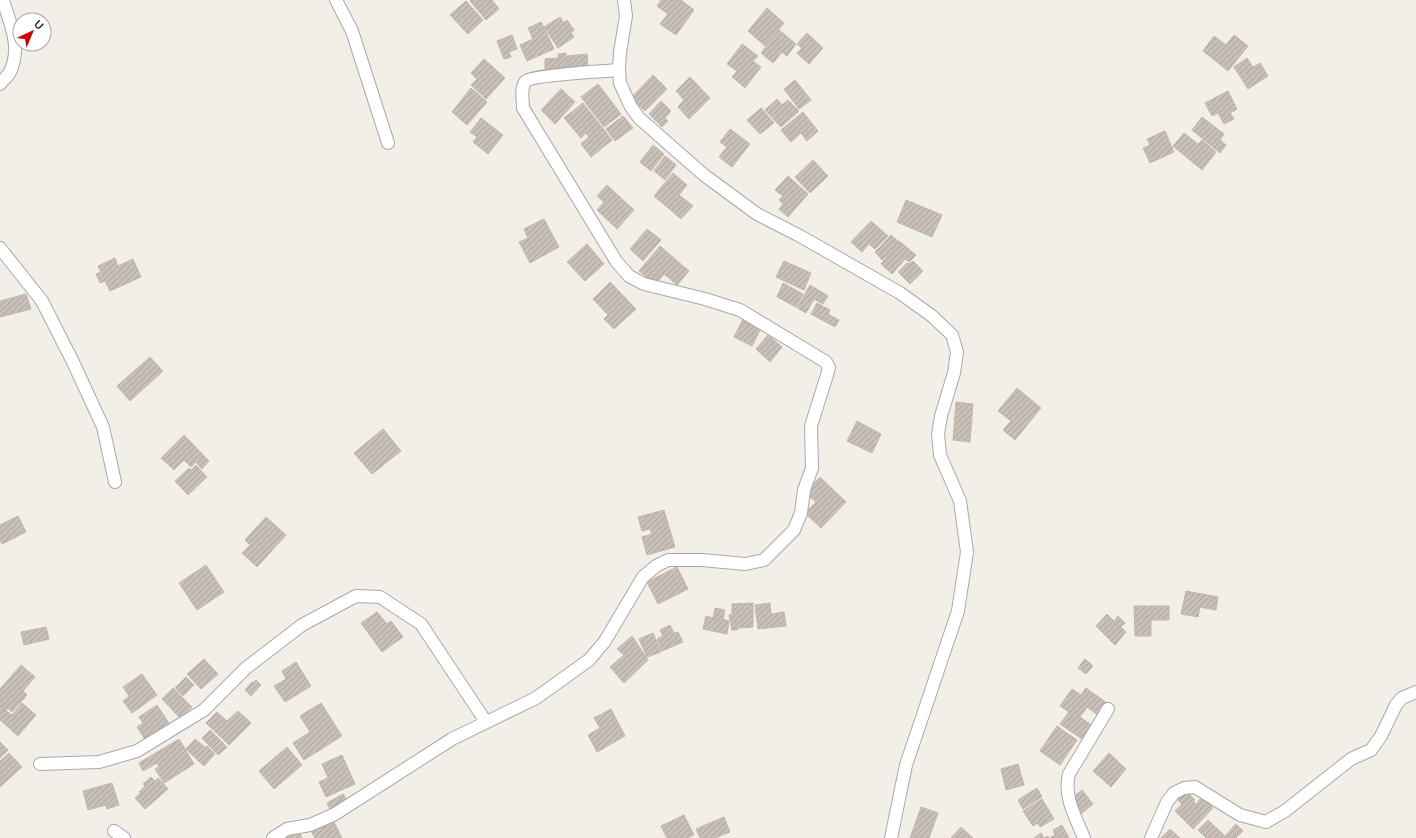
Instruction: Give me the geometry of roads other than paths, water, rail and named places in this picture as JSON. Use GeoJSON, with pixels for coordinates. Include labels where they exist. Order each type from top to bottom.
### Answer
{"type":"FeatureCollection","features":[{"type":"Feature","properties":{"kind":"street"},"geometry":{"type":"LineString","coordinates":[[0,84],[10,73],[16,56],[16,44],[2,0]]}},
{"type":"Feature","properties":{"kind":"street"},"geometry":{"type":"LineString","coordinates":[[336,0],[352,31],[388,143]]}},
{"type":"Feature","properties":{"kind":"street"},"geometry":{"type":"LineString","coordinates":[[624,0],[626,16],[620,52],[620,83],[631,107],[639,118],[704,175],[757,214],[900,293],[932,316],[952,335],[957,352],[954,373],[941,416],[938,434],[940,455],[960,500],[967,552],[958,611],[906,766],[891,838]]}},
{"type":"Feature","properties":{"kind":"street"},"geometry":{"type":"LineString","coordinates":[[273,838],[287,829],[310,825],[335,814],[452,738],[536,698],[589,660],[605,641],[643,577],[656,566],[668,560],[702,560],[746,564],[764,560],[794,530],[798,524],[804,490],[812,468],[810,426],[828,375],[829,367],[826,362],[740,310],[705,299],[644,284],[629,276],[616,261],[523,108],[522,89],[528,80],[545,76],[619,70]]}},
{"type":"Feature","properties":{"kind":"street"},"geometry":{"type":"LineString","coordinates":[[0,248],[42,301],[73,362],[103,427],[115,482]]}},
{"type":"Feature","properties":{"kind":"street"},"geometry":{"type":"LineString","coordinates":[[40,764],[99,762],[137,751],[204,710],[246,668],[302,625],[356,596],[380,598],[421,624],[486,722]]}},
{"type":"Feature","properties":{"kind":"street"},"geometry":{"type":"LineString","coordinates":[[1151,838],[1167,802],[1174,793],[1184,788],[1195,788],[1240,815],[1266,822],[1285,811],[1351,759],[1371,750],[1381,736],[1396,705],[1402,698],[1416,692]]}},
{"type":"Feature","properties":{"kind":"street"},"geometry":{"type":"LineString","coordinates":[[1084,838],[1068,797],[1067,783],[1069,774],[1108,708]]}}]}
